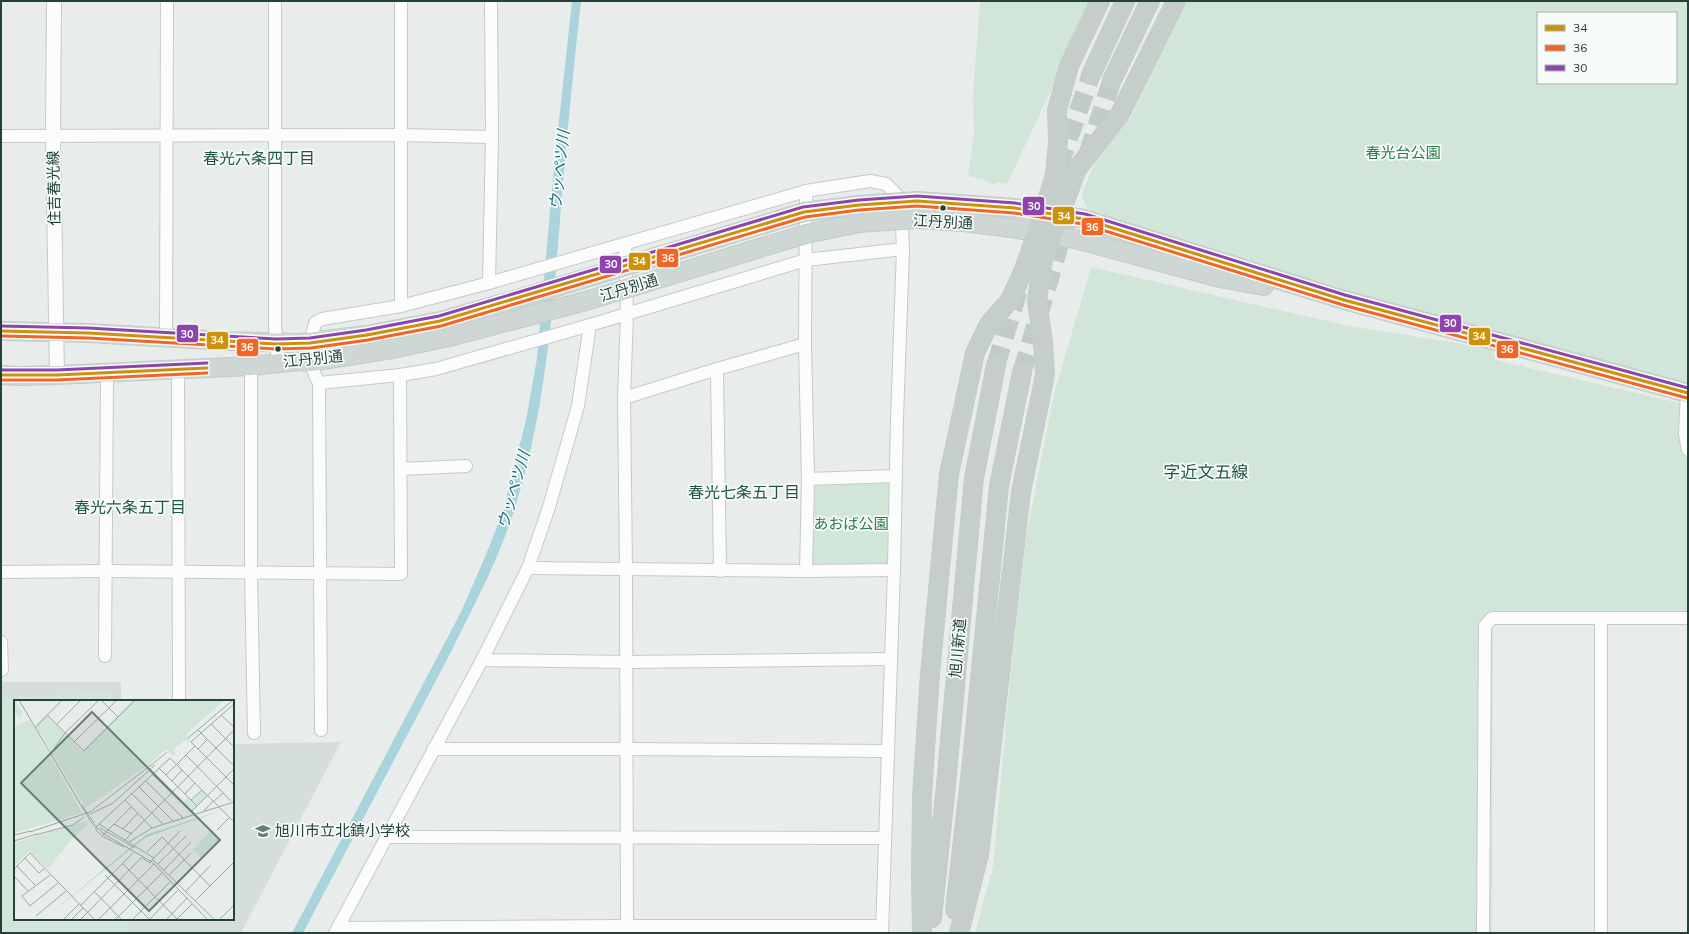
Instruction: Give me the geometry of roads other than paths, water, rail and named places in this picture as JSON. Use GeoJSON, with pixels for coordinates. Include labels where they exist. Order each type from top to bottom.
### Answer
{"type":"FeatureCollection","features":[{"type":"Feature","properties":{"kind":"highway"},"geometry":{"type":"LineString","coordinates":[[1052,214],[1054,175],[1058,142],[1057,110],[1069,66],[1100,1]]}},
{"type":"Feature","properties":{"kind":"highway"},"geometry":{"type":"LineString","coordinates":[[1091,75],[1125,1]]}},
{"type":"Feature","properties":{"kind":"highway"},"geometry":{"type":"LineString","coordinates":[[1112,80],[1150,1]]}},
{"type":"Feature","properties":{"kind":"highway"},"geometry":{"type":"LineString","coordinates":[[922,933],[922,796],[930,674],[949,474],[975,354],[989,324],[1010,300],[1023,272],[1045,234],[1052,214],[1077,169],[1120,114],[1176,1]]}},
{"type":"Feature","properties":{"kind":"highway"},"geometry":{"type":"LineString","coordinates":[[959,933],[979,855],[1021,492],[1044,375],[1043,342],[1037,301],[1045,234]]}},
{"type":"Feature","properties":{"kind":"highway","name":"旭川新道"},"geometry":{"type":"LineString","coordinates":[[930,933],[946,785],[974,478],[996,365]]}},
{"type":"Feature","properties":{"kind":"highway","name":"旭川新道"},"geometry":{"type":"LineString","coordinates":[[952,933],[972,760],[999,486],[1022,372]]}},
{"type":"Feature","properties":{"kind":"main road","name":"江丹別通"},"geometry":{"type":"LineString","coordinates":[[1,331],[56,331],[276,344],[310,342],[367,335],[440,321],[804,212],[859,205],[917,201],[1007,207],[1084,219],[1344,300],[1687,393]]}},
{"type":"Feature","properties":{"kind":"main road","name":"江丹別通"},"geometry":{"type":"LineString","coordinates":[[1,375],[57,375],[251,366],[299,361],[310,362],[392,349],[449,337],[586,301],[806,234],[859,223],[916,219],[964,222],[1079,240],[1220,278],[1344,300]]}},
{"type":"Feature","properties":{"kind":"street","name":"住吉春光線"},"geometry":{"type":"LineString","coordinates":[[54,1],[53,136],[57,375]]}},
{"type":"Feature","properties":{"kind":"street"},"geometry":{"type":"LineString","coordinates":[[166,338],[167,1]]}},
{"type":"Feature","properties":{"kind":"street"},"geometry":{"type":"LineString","coordinates":[[276,1],[276,344],[278,363]]}},
{"type":"Feature","properties":{"kind":"street"},"geometry":{"type":"LineString","coordinates":[[400,1],[402,306]]}},
{"type":"Feature","properties":{"kind":"street"},"geometry":{"type":"LineString","coordinates":[[489,283],[492,138],[491,1]]}},
{"type":"Feature","properties":{"kind":"street"},"geometry":{"type":"LineString","coordinates":[[1,136],[400,135],[492,138]]}},
{"type":"Feature","properties":{"kind":"street"},"geometry":{"type":"LineString","coordinates":[[321,730],[319,383],[310,362],[310,342],[315,323],[322,319],[402,306],[489,283],[806,191],[870,181],[886,184],[896,195],[901,205],[903,248],[882,929],[337,930],[482,660],[528,568],[549,507],[578,406],[585,326]]}},
{"type":"Feature","properties":{"kind":"street"},"geometry":{"type":"LineString","coordinates":[[806,191],[805,344],[808,479],[806,571]]}},
{"type":"Feature","properties":{"kind":"street"},"geometry":{"type":"LineString","coordinates":[[625,244],[627,313],[624,398],[627,929]]}},
{"type":"Feature","properties":{"kind":"street"},"geometry":{"type":"LineString","coordinates":[[319,383],[400,375],[436,368],[585,326],[806,260],[903,248]]}},
{"type":"Feature","properties":{"kind":"street"},"geometry":{"type":"LineString","coordinates":[[624,398],[717,369],[805,344]]}},
{"type":"Feature","properties":{"kind":"street"},"geometry":{"type":"LineString","coordinates":[[251,366],[251,572],[254,733]]}},
{"type":"Feature","properties":{"kind":"street"},"geometry":{"type":"LineString","coordinates":[[178,369],[179,700]]}},
{"type":"Feature","properties":{"kind":"street"},"geometry":{"type":"LineString","coordinates":[[717,369],[720,571]]}},
{"type":"Feature","properties":{"kind":"street"},"geometry":{"type":"LineString","coordinates":[[105,656],[107,571],[107,373]]}},
{"type":"Feature","properties":{"kind":"street"},"geometry":{"type":"LineString","coordinates":[[1,572],[107,571],[401,574],[400,375]]}},
{"type":"Feature","properties":{"kind":"street"},"geometry":{"type":"LineString","coordinates":[[1687,393],[1685,434],[1688,450]]}},
{"type":"Feature","properties":{"kind":"street"},"geometry":{"type":"LineString","coordinates":[[401,469],[466,466]]}},
{"type":"Feature","properties":{"kind":"street"},"geometry":{"type":"LineString","coordinates":[[808,479],[895,476]]}},
{"type":"Feature","properties":{"kind":"street"},"geometry":{"type":"LineString","coordinates":[[528,568],[720,571],[894,570]]}},
{"type":"Feature","properties":{"kind":"street"},"geometry":{"type":"LineString","coordinates":[[1484,933],[1485,626],[1492,618],[1688,618]]}},
{"type":"Feature","properties":{"kind":"street"},"geometry":{"type":"LineString","coordinates":[[1601,619],[1601,933]]}},
{"type":"Feature","properties":{"kind":"street"},"geometry":{"type":"LineString","coordinates":[[1,642],[2,670]]}},
{"type":"Feature","properties":{"kind":"street"},"geometry":{"type":"LineString","coordinates":[[482,660],[626,662],[890,659]]}},
{"type":"Feature","properties":{"kind":"street"},"geometry":{"type":"LineString","coordinates":[[433,750],[626,749],[887,751]]}},
{"type":"Feature","properties":{"kind":"street"},"geometry":{"type":"LineString","coordinates":[[388,836],[884,838]]}},
{"type":"Feature","properties":{"kind":"water","name":"ウッペツ川"},"geometry":{"type":"Polygon","coordinates":[[[572,1],[581,1],[566,146],[551,322],[539,407],[531,449],[520,490],[507,531],[495,561],[452,650],[303,933],[292,933],[461,612],[503,511],[526,420],[537,358],[554,167],[572,1]]]}},
{"type":"Feature","properties":{"kind":"tunnel"},"geometry":{"type":"LineString","coordinates":[[1059,166],[1091,75]]}},
{"type":"Feature","properties":{"kind":"tunnel"},"geometry":{"type":"LineString","coordinates":[[1088,154],[1112,80]]}},
{"type":"Feature","properties":{"kind":"tunnel"},"geometry":{"type":"LineString","coordinates":[[1022,372],[1066,222]]}},
{"type":"Feature","properties":{"kind":"tunnel"},"geometry":{"type":"LineString","coordinates":[[996,365],[1019,288]]}},
{"type":"Feature","properties":{"kind":"place","name":"旭川市立北鎮小学校"},"geometry":{"type":"Point","coordinates":[263,831]}},
{"type":"Feature","properties":{"kind":"district","name":"春光六条四丁目"},"geometry":{"type":"Point","coordinates":[259,158]}},
{"type":"Feature","properties":{"kind":"district","name":"字近文五線"},"geometry":{"type":"Point","coordinates":[1206,472]}},
{"type":"Feature","properties":{"kind":"district","name":"春光七条五丁目"},"geometry":{"type":"Point","coordinates":[744,492]}},
{"type":"Feature","properties":{"kind":"district","name":"春光六条五丁目"},"geometry":{"type":"Point","coordinates":[130,507]}},
{"type":"Feature","properties":{"kind":"park label","name":"春光台公園"},"geometry":{"type":"Point","coordinates":[1403,153]}},
{"type":"Feature","properties":{"kind":"park label","name":"あおば公園"},"geometry":{"type":"Point","coordinates":[851,524]}}]}
